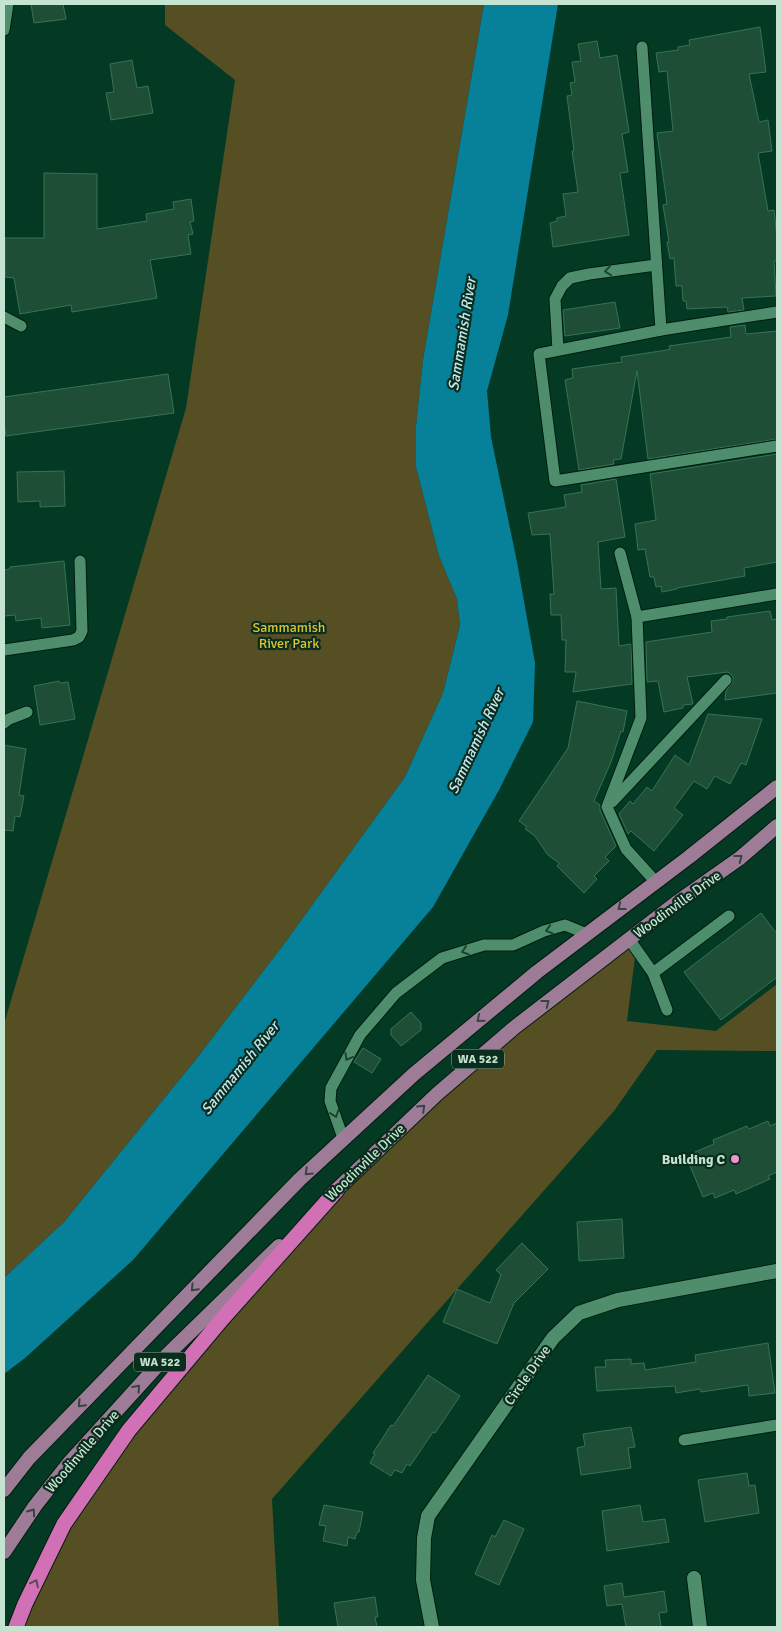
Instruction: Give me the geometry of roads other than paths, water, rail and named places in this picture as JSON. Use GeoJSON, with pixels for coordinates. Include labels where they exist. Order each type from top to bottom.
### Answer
{"type":"FeatureCollection","features":[{"type":"Feature","properties":{"kind":"highway"},"geometry":{"type":"LineString","coordinates":[[16,1627],[25,1604],[64,1524],[129,1430],[223,1318],[337,1190]]}},
{"type":"Feature","properties":{"kind":"main road","name":"WA 522"},"geometry":{"type":"LineString","coordinates":[[4,1490],[29,1458],[298,1180],[343,1138],[414,1074],[537,972],[689,857],[777,786]]}},
{"type":"Feature","properties":{"kind":"main road","name":"Woodinville Drive"},"geometry":{"type":"LineString","coordinates":[[4,1552],[35,1506],[69,1463],[168,1354],[444,1088],[515,1027],[629,939],[740,858],[777,826]]}},
{"type":"Feature","properties":{"kind":"street","name":"Circle Drive"},"geometry":{"type":"LineString","coordinates":[[432,1627],[423,1580],[424,1538],[428,1516],[553,1338],[579,1313],[618,1300],[777,1271]]}},
{"type":"Feature","properties":{"kind":"street"},"geometry":{"type":"LineString","coordinates":[[694,1578],[700,1627]]}},
{"type":"Feature","properties":{"kind":"lane"},"geometry":{"type":"LineString","coordinates":[[4,30],[8,4]]}},
{"type":"Feature","properties":{"kind":"lane"},"geometry":{"type":"LineString","coordinates":[[642,47],[661,330]]}},
{"type":"Feature","properties":{"kind":"lane"},"geometry":{"type":"LineString","coordinates":[[558,350],[555,299],[562,286],[570,278],[656,265]]}},
{"type":"Feature","properties":{"kind":"lane"},"geometry":{"type":"LineString","coordinates":[[777,312],[661,330],[539,354],[555,481],[777,446]]}},
{"type":"Feature","properties":{"kind":"lane"},"geometry":{"type":"LineString","coordinates":[[4,317],[20,326]]}},
{"type":"Feature","properties":{"kind":"lane"},"geometry":{"type":"LineString","coordinates":[[620,553],[637,616],[641,718],[607,807],[626,849],[655,881]]}},
{"type":"Feature","properties":{"kind":"lane"},"geometry":{"type":"LineString","coordinates":[[4,650],[73,640],[80,637],[82,631],[80,561]]}},
{"type":"Feature","properties":{"kind":"lane"},"geometry":{"type":"LineString","coordinates":[[637,616],[777,594]]}},
{"type":"Feature","properties":{"kind":"lane"},"geometry":{"type":"LineString","coordinates":[[607,807],[726,680]]}},
{"type":"Feature","properties":{"kind":"lane"},"geometry":{"type":"LineString","coordinates":[[4,723],[9,718],[27,712]]}},
{"type":"Feature","properties":{"kind":"lane"},"geometry":{"type":"LineString","coordinates":[[653,973],[730,916]]}},
{"type":"Feature","properties":{"kind":"lane"},"geometry":{"type":"LineString","coordinates":[[343,1138],[330,1101],[330,1088],[360,1035],[396,993],[442,958],[484,945],[513,945],[565,925],[587,934]]}},
{"type":"Feature","properties":{"kind":"lane"},"geometry":{"type":"LineString","coordinates":[[629,939],[653,973],[667,1010]]}},
{"type":"Feature","properties":{"kind":"lane"},"geometry":{"type":"LineString","coordinates":[[684,1440],[777,1425]]}},
{"type":"Feature","properties":{"kind":"water","name":"Sammamish River"},"geometry":{"type":"Polygon","coordinates":[[[484,4],[558,4],[508,315],[487,391],[491,437],[517,562],[535,663],[533,722],[499,790],[433,907],[133,1260],[25,1358],[4,1374],[4,1278],[64,1222],[197,1058],[284,944],[405,777],[443,693],[460,625],[457,599],[439,556],[416,467],[416,426],[423,360],[484,4]]]}},
{"type":"Feature","properties":{"kind":"place","name":"Building C"},"geometry":{"type":"Point","coordinates":[735,1159]}},
{"type":"Feature","properties":{"kind":"park label","name":"Sammamish River Park"},"geometry":{"type":"Point","coordinates":[289,636]}}]}
